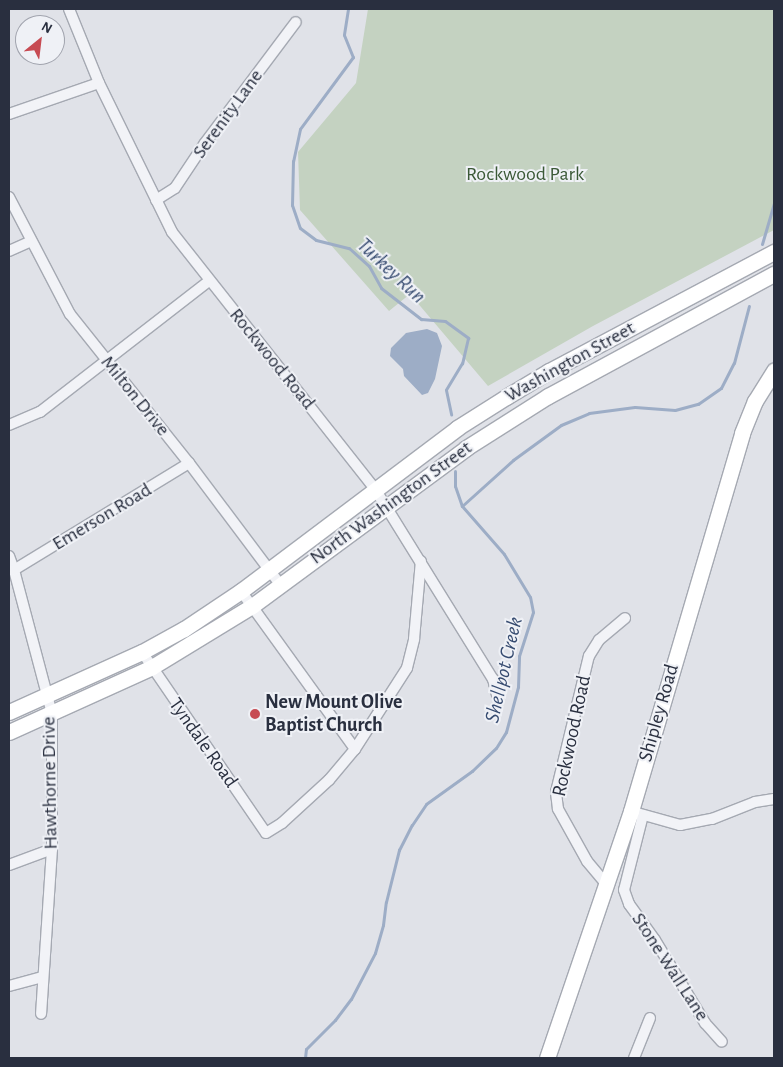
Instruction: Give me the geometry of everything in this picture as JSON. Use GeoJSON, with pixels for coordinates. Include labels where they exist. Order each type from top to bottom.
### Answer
{"type":"FeatureCollection","features":[{"type":"Feature","properties":{"kind":"main road","name":"Washington Street"},"geometry":{"type":"LineString","coordinates":[[375,489],[457,428],[549,371],[770,255]]}},
{"type":"Feature","properties":{"kind":"main road","name":"North Washington Street"},"geometry":{"type":"LineString","coordinates":[[9,732],[152,667],[252,606],[466,448],[548,396],[774,274]]}},
{"type":"Feature","properties":{"kind":"main road","name":"Shipley Road"},"geometry":{"type":"LineString","coordinates":[[547,1058],[607,885],[637,813],[742,433],[755,401],[774,370]]}},
{"type":"Feature","properties":{"kind":"main road","name":"North Washington Street"},"geometry":{"type":"LineString","coordinates":[[9,712],[142,652],[184,628],[269,570],[375,489]]}},
{"type":"Feature","properties":{"kind":"street","name":"Rockwood Road"},"geometry":{"type":"LineString","coordinates":[[69,9],[99,83],[172,232],[375,489],[493,679],[497,695]]}},
{"type":"Feature","properties":{"kind":"street","name":"Serenity Lane"},"geometry":{"type":"LineString","coordinates":[[156,200],[175,188],[205,143],[296,22]]}},
{"type":"Feature","properties":{"kind":"street"},"geometry":{"type":"LineString","coordinates":[[9,114],[99,83]]}},
{"type":"Feature","properties":{"kind":"street","name":"Milton Drive"},"geometry":{"type":"LineString","coordinates":[[9,197],[30,241],[70,314],[189,463],[280,584]]}},
{"type":"Feature","properties":{"kind":"street"},"geometry":{"type":"LineString","coordinates":[[9,252],[30,241]]}},
{"type":"Feature","properties":{"kind":"street"},"geometry":{"type":"LineString","coordinates":[[9,425],[40,412],[107,362],[209,281]]}},
{"type":"Feature","properties":{"kind":"street","name":"Emerson Road"},"geometry":{"type":"LineString","coordinates":[[14,570],[189,463]]}},
{"type":"Feature","properties":{"kind":"street","name":"Hawthorne Drive"},"geometry":{"type":"LineString","coordinates":[[9,556],[52,714],[52,849],[41,1014]]}},
{"type":"Feature","properties":{"kind":"street"},"geometry":{"type":"LineString","coordinates":[[241,590],[355,749],[407,668],[414,639],[421,561]]}},
{"type":"Feature","properties":{"kind":"street","name":"Rockwood Road"},"geometry":{"type":"LineString","coordinates":[[607,885],[587,861],[558,809],[556,792],[590,656],[599,640],[625,618]]}},
{"type":"Feature","properties":{"kind":"street","name":"Tyndale Road"},"geometry":{"type":"LineString","coordinates":[[142,652],[266,833],[282,823],[315,795],[355,749]]}},
{"type":"Feature","properties":{"kind":"street"},"geometry":{"type":"LineString","coordinates":[[637,813],[680,825],[712,819],[755,802],[774,799]]}},
{"type":"Feature","properties":{"kind":"street","name":"Stone Wall Lane"},"geometry":{"type":"LineString","coordinates":[[637,813],[624,890],[629,904],[655,940],[705,1023],[722,1042]]}},
{"type":"Feature","properties":{"kind":"street"},"geometry":{"type":"LineString","coordinates":[[9,865],[52,849]]}},
{"type":"Feature","properties":{"kind":"street"},"geometry":{"type":"LineString","coordinates":[[9,986],[42,977]]}},
{"type":"Feature","properties":{"kind":"street"},"geometry":{"type":"LineString","coordinates":[[634,1058],[650,1018]]}},
{"type":"Feature","properties":{"kind":"green space","name":"Rockwood Park"},"geometry":{"type":"Polygon","coordinates":[[[368,9],[774,9],[774,230],[593,326],[488,386],[410,294],[389,311],[300,210],[298,152],[356,83],[368,9]]]}},
{"type":"Feature","properties":{"kind":"water"},"geometry":{"type":"Polygon","coordinates":[[[427,329],[437,333],[442,346],[435,379],[428,393],[422,395],[404,376],[403,369],[390,356],[391,348],[406,333],[427,329]]]}},
{"type":"Feature","properties":{"kind":"waterway","name":"Turkey Run"},"geometry":{"type":"LineString","coordinates":[[348,9],[344,35],[353,57],[300,129],[293,161],[292,205],[300,228],[316,240],[349,248],[369,266],[381,288],[421,319],[445,321],[468,338],[462,363],[446,390],[451,414]]}},
{"type":"Feature","properties":{"kind":"waterway","name":"Shellpot Creek"},"geometry":{"type":"LineString","coordinates":[[762,244],[774,203]]}},
{"type":"Feature","properties":{"kind":"waterway","name":"Shellpot Creek"},"geometry":{"type":"LineString","coordinates":[[305,1058],[306,1049],[335,1020],[351,999],[375,953],[399,850],[412,825],[426,804],[472,771],[496,748],[506,732],[518,687],[519,656],[533,612],[530,597],[504,554],[462,506],[513,460],[561,425],[589,413],[635,407],[675,410],[698,404],[721,388],[734,363],[749,306]]}},
{"type":"Feature","properties":{"kind":"waterway","name":"Turkey Run"},"geometry":{"type":"LineString","coordinates":[[455,471],[455,486],[462,506]]}},
{"type":"Feature","properties":{"kind":"place","name":"New Mount Olive Baptist Church"},"geometry":{"type":"Point","coordinates":[255,714]}}]}
